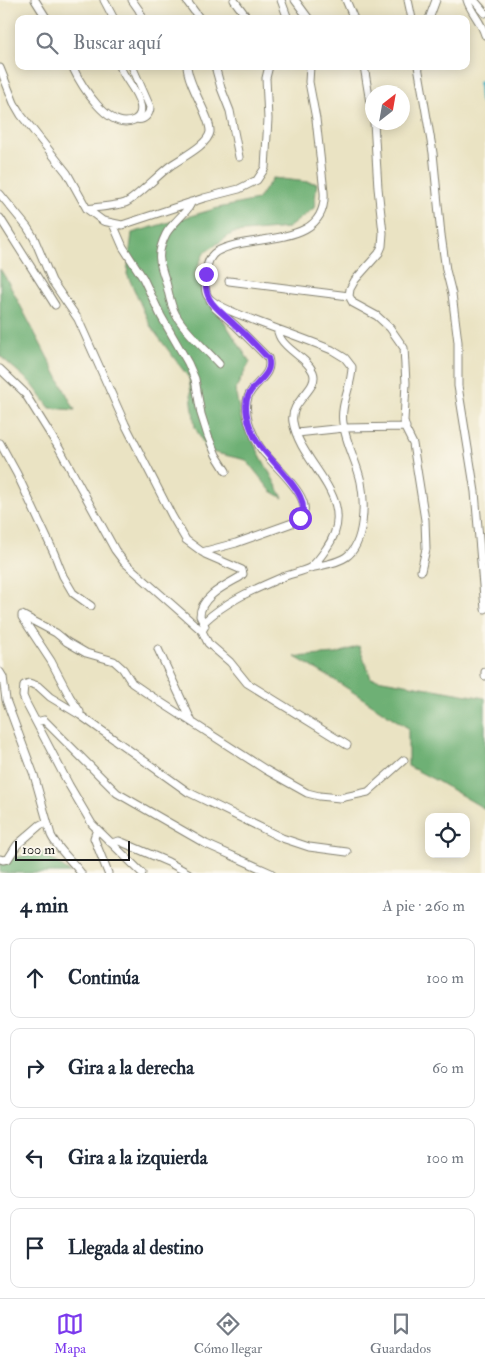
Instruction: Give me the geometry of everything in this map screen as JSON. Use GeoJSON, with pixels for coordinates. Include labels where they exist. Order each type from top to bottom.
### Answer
{"type":"FeatureCollection","features":[{"type":"Feature","properties":{"kind":"street"},"geometry":{"type":"LineString","coordinates":[[35,0],[45,15]]}},
{"type":"Feature","properties":{"kind":"street"},"geometry":{"type":"LineString","coordinates":[[104,0],[112,15]]}},
{"type":"Feature","properties":{"kind":"street"},"geometry":{"type":"LineString","coordinates":[[132,0],[141,15]]}},
{"type":"Feature","properties":{"kind":"street"},"geometry":{"type":"LineString","coordinates":[[186,0],[197,15]]}},
{"type":"Feature","properties":{"kind":"street"},"geometry":{"type":"LineString","coordinates":[[234,0],[245,15]]}},
{"type":"Feature","properties":{"kind":"street"},"geometry":{"type":"LineString","coordinates":[[281,0],[287,15]]}},
{"type":"Feature","properties":{"kind":"street"},"geometry":{"type":"LineString","coordinates":[[295,0],[306,15]]}},
{"type":"Feature","properties":{"kind":"street"},"geometry":{"type":"LineString","coordinates":[[346,0],[352,15]]}},
{"type":"Feature","properties":{"kind":"street"},"geometry":{"type":"LineString","coordinates":[[408,0],[411,15]]}},
{"type":"Feature","properties":{"kind":"street"},"geometry":{"type":"LineString","coordinates":[[430,15],[436,0]]}},
{"type":"Feature","properties":{"kind":"street"},"geometry":{"type":"LineString","coordinates":[[467,0],[470,9],[482,24],[485,35]]}},
{"type":"Feature","properties":{"kind":"street"},"geometry":{"type":"LineString","coordinates":[[474,0],[485,13]]}},
{"type":"Feature","properties":{"kind":"street"},"geometry":{"type":"LineString","coordinates":[[0,68],[21,115],[67,173],[87,208],[102,221],[122,225],[131,224],[191,202],[239,189],[251,184],[261,176],[265,168],[267,137],[266,78],[268,70]]}},
{"type":"Feature","properties":{"kind":"street"},"geometry":{"type":"LineString","coordinates":[[74,70],[90,97],[111,119],[125,124],[146,117],[150,107],[134,70]]}},
{"type":"Feature","properties":{"kind":"street"},"geometry":{"type":"LineString","coordinates":[[122,70],[140,103],[141,112],[136,119]]}},
{"type":"Feature","properties":{"kind":"street"},"geometry":{"type":"LineString","coordinates":[[87,208],[121,204],[129,201],[158,174],[201,145],[208,138],[209,126],[189,78],[188,70]]}},
{"type":"Feature","properties":{"kind":"street"},"geometry":{"type":"LineString","coordinates":[[216,70],[230,111],[240,157]]}},
{"type":"Feature","properties":{"kind":"street"},"geometry":{"type":"LineString","coordinates":[[202,552],[236,543],[295,522],[302,516],[304,510],[302,499],[297,490],[262,449],[250,426],[246,403],[249,395],[267,373],[270,364],[268,358],[215,308],[206,289],[206,274],[213,254],[227,247],[294,234],[313,222],[323,210],[325,201],[316,118],[308,82],[310,70]]}},
{"type":"Feature","properties":{"kind":"street"},"geometry":{"type":"LineString","coordinates":[[365,70],[367,85]]}},
{"type":"Feature","properties":{"kind":"street"},"geometry":{"type":"LineString","coordinates":[[419,70],[433,154],[441,235],[452,294],[458,342],[458,386],[475,492],[485,609]]}},
{"type":"Feature","properties":{"kind":"street"},"geometry":{"type":"LineString","coordinates":[[374,130],[383,233],[382,246],[379,253],[355,280],[350,289],[349,296],[353,302],[378,316],[390,328],[404,348],[406,427],[413,444],[425,520],[426,549],[421,571]]}},
{"type":"Feature","properties":{"kind":"street"},"geometry":{"type":"LineString","coordinates":[[0,194],[34,238],[52,281],[78,319],[125,424],[186,540],[202,552],[239,568],[243,572],[240,577],[216,592],[203,605],[200,614],[205,628],[202,631]]}},
{"type":"Feature","properties":{"kind":"street"},"geometry":{"type":"LineString","coordinates":[[191,202],[191,207],[167,231],[159,252],[159,262],[176,315],[219,364]]}},
{"type":"Feature","properties":{"kind":"street"},"geometry":{"type":"LineString","coordinates":[[0,218],[55,305]]}},
{"type":"Feature","properties":{"kind":"street"},"geometry":{"type":"LineString","coordinates":[[113,224],[123,247],[143,278],[161,316],[188,363],[195,379],[201,414],[208,436],[216,455],[226,471]]}},
{"type":"Feature","properties":{"kind":"street"},"geometry":{"type":"LineString","coordinates":[[229,281],[349,296]]}},
{"type":"Feature","properties":{"kind":"street"},"geometry":{"type":"LineString","coordinates":[[204,622],[215,612],[241,597],[281,578],[344,558],[355,549],[362,514],[362,487],[344,428],[343,411],[352,373],[352,367],[349,362],[332,350],[230,311],[209,298]]}},
{"type":"Feature","properties":{"kind":"street"},"geometry":{"type":"LineString","coordinates":[[277,329],[282,340],[314,372],[310,388],[295,407],[293,422],[300,441],[332,492],[337,510],[337,529],[335,535],[324,553],[310,568]]}},
{"type":"Feature","properties":{"kind":"street"},"geometry":{"type":"LineString","coordinates":[[0,369],[24,392],[59,448],[115,550],[124,562],[202,631],[207,642],[230,662],[247,684],[347,745]]}},
{"type":"Feature","properties":{"kind":"street"},"geometry":{"type":"LineString","coordinates":[[297,433],[344,428],[406,427]]}},
{"type":"Feature","properties":{"kind":"street"},"geometry":{"type":"LineString","coordinates":[[0,443],[17,474],[63,576],[73,593],[90,606]]}},
{"type":"Feature","properties":{"kind":"street"},"geometry":{"type":"LineString","coordinates":[[80,715],[51,661],[22,617],[22,614],[81,650],[96,657],[114,661],[123,669],[132,683],[266,770],[307,793],[340,798],[368,792],[404,760]]}},
{"type":"Feature","properties":{"kind":"street"},"geometry":{"type":"LineString","coordinates":[[158,649],[192,722]]}},
{"type":"Feature","properties":{"kind":"street"},"geometry":{"type":"LineString","coordinates":[[0,672],[6,700],[34,775],[46,822],[54,841],[81,873]]}},
{"type":"Feature","properties":{"kind":"street"},"geometry":{"type":"LineString","coordinates":[[142,873],[92,824],[72,792],[23,696],[24,685],[38,686],[50,697],[80,715],[188,792],[282,838],[314,848],[347,852]]}},
{"type":"Feature","properties":{"kind":"street"},"geometry":{"type":"LineString","coordinates":[[36,722],[41,719],[44,720],[117,792],[206,844],[271,873]]}},
{"type":"Feature","properties":{"kind":"street"},"geometry":{"type":"LineString","coordinates":[[0,859],[8,859],[17,846],[40,825],[46,822]]}},
{"type":"Feature","properties":{"kind":"street"},"geometry":{"type":"LineString","coordinates":[[97,829],[94,838],[108,873]]}},
{"type":"Feature","properties":{"kind":"street"},"geometry":{"type":"LineString","coordinates":[[111,843],[124,843],[188,873]]}},
{"type":"Feature","properties":{"kind":"green space"},"geometry":{"type":"Polygon","coordinates":[[[273,178],[317,183],[314,208],[288,228],[233,233],[204,253],[194,275],[250,362],[235,390],[241,419],[283,498],[271,491],[246,460],[207,451],[195,427],[189,378],[151,327],[127,274],[132,233],[218,208],[257,200],[273,178]]]}},
{"type":"Feature","properties":{"kind":"green space"},"geometry":{"type":"Polygon","coordinates":[[[0,269],[75,410],[50,408],[31,383],[0,356],[0,269]]]}},
{"type":"Feature","properties":{"kind":"green space"},"geometry":{"type":"Polygon","coordinates":[[[359,646],[371,678],[485,698],[485,809],[408,766],[408,728],[333,679],[295,657],[336,654],[359,646]]]}},
{"type":"Feature","properties":{"kind":"green space"},"geometry":{"type":"Polygon","coordinates":[[[41,852],[71,873],[0,873],[0,861],[41,852]]]}},
{"type":"Feature","properties":{"kind":"waterway"},"geometry":{"type":"LineString","coordinates":[[482,84],[485,104]]}},
{"type":"Feature","properties":{"kind":"route"},"geometry":{"type":"LineString","coordinates":[[206,274],[206,294],[211,304],[268,358],[270,368],[256,384],[246,403],[250,426],[262,449],[297,490],[302,499],[304,513],[300,518]]}}]}
